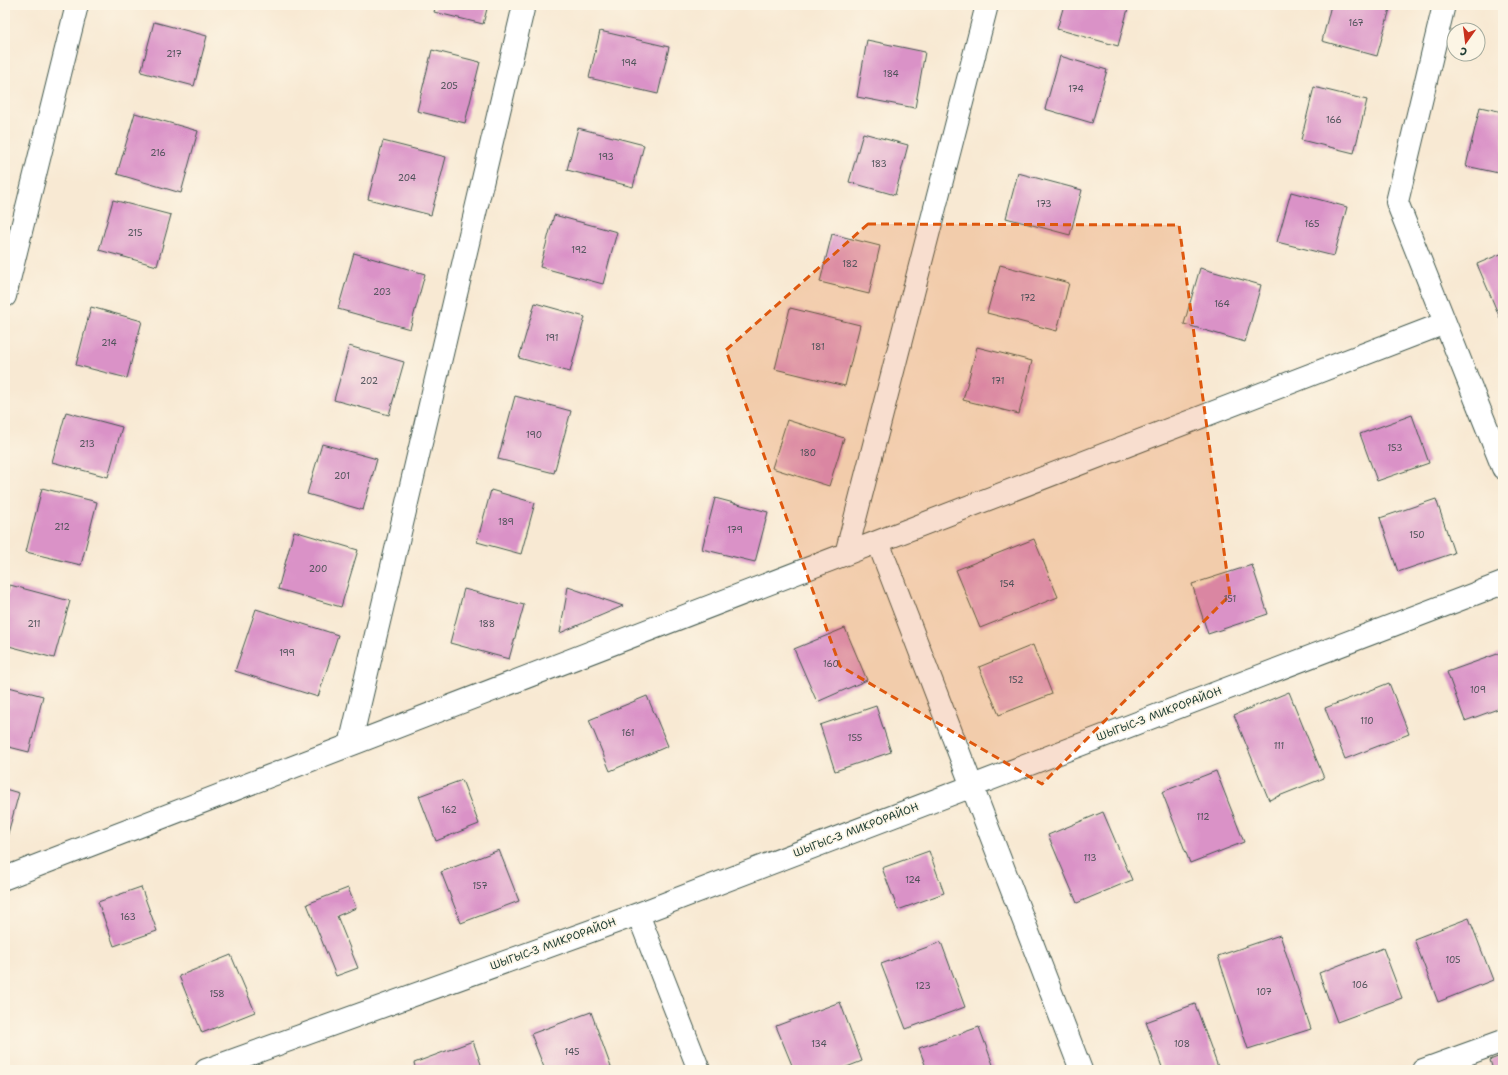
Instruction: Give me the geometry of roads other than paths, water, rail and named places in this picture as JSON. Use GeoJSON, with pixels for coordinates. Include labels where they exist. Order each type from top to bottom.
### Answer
{"type":"FeatureCollection","features":[{"type":"Feature","properties":{"kind":"street"},"geometry":{"type":"LineString","coordinates":[[5,296],[77,5]]}},
{"type":"Feature","properties":{"kind":"street"},"geometry":{"type":"LineString","coordinates":[[350,745],[524,5]]}},
{"type":"Feature","properties":{"kind":"street"},"geometry":{"type":"LineString","coordinates":[[846,554],[987,5]]}},
{"type":"Feature","properties":{"kind":"street"},"geometry":{"type":"LineString","coordinates":[[1444,5],[1397,202],[1503,468]]}},
{"type":"Feature","properties":{"kind":"street"},"geometry":{"type":"LineString","coordinates":[[5,878],[1445,323]]}},
{"type":"Feature","properties":{"kind":"street"},"geometry":{"type":"LineString","coordinates":[[878,542],[1081,1070]]}},
{"type":"Feature","properties":{"kind":"street","name":"ШЫГЫС-3 МИКРОРАЙОН"},"geometry":{"type":"LineString","coordinates":[[206,1070],[638,914],[1503,583]]}},
{"type":"Feature","properties":{"kind":"street"},"geometry":{"type":"LineString","coordinates":[[638,914],[699,1070]]}},
{"type":"Feature","properties":{"kind":"street"},"geometry":{"type":"LineString","coordinates":[[1423,1070],[1503,1041]]}}]}
